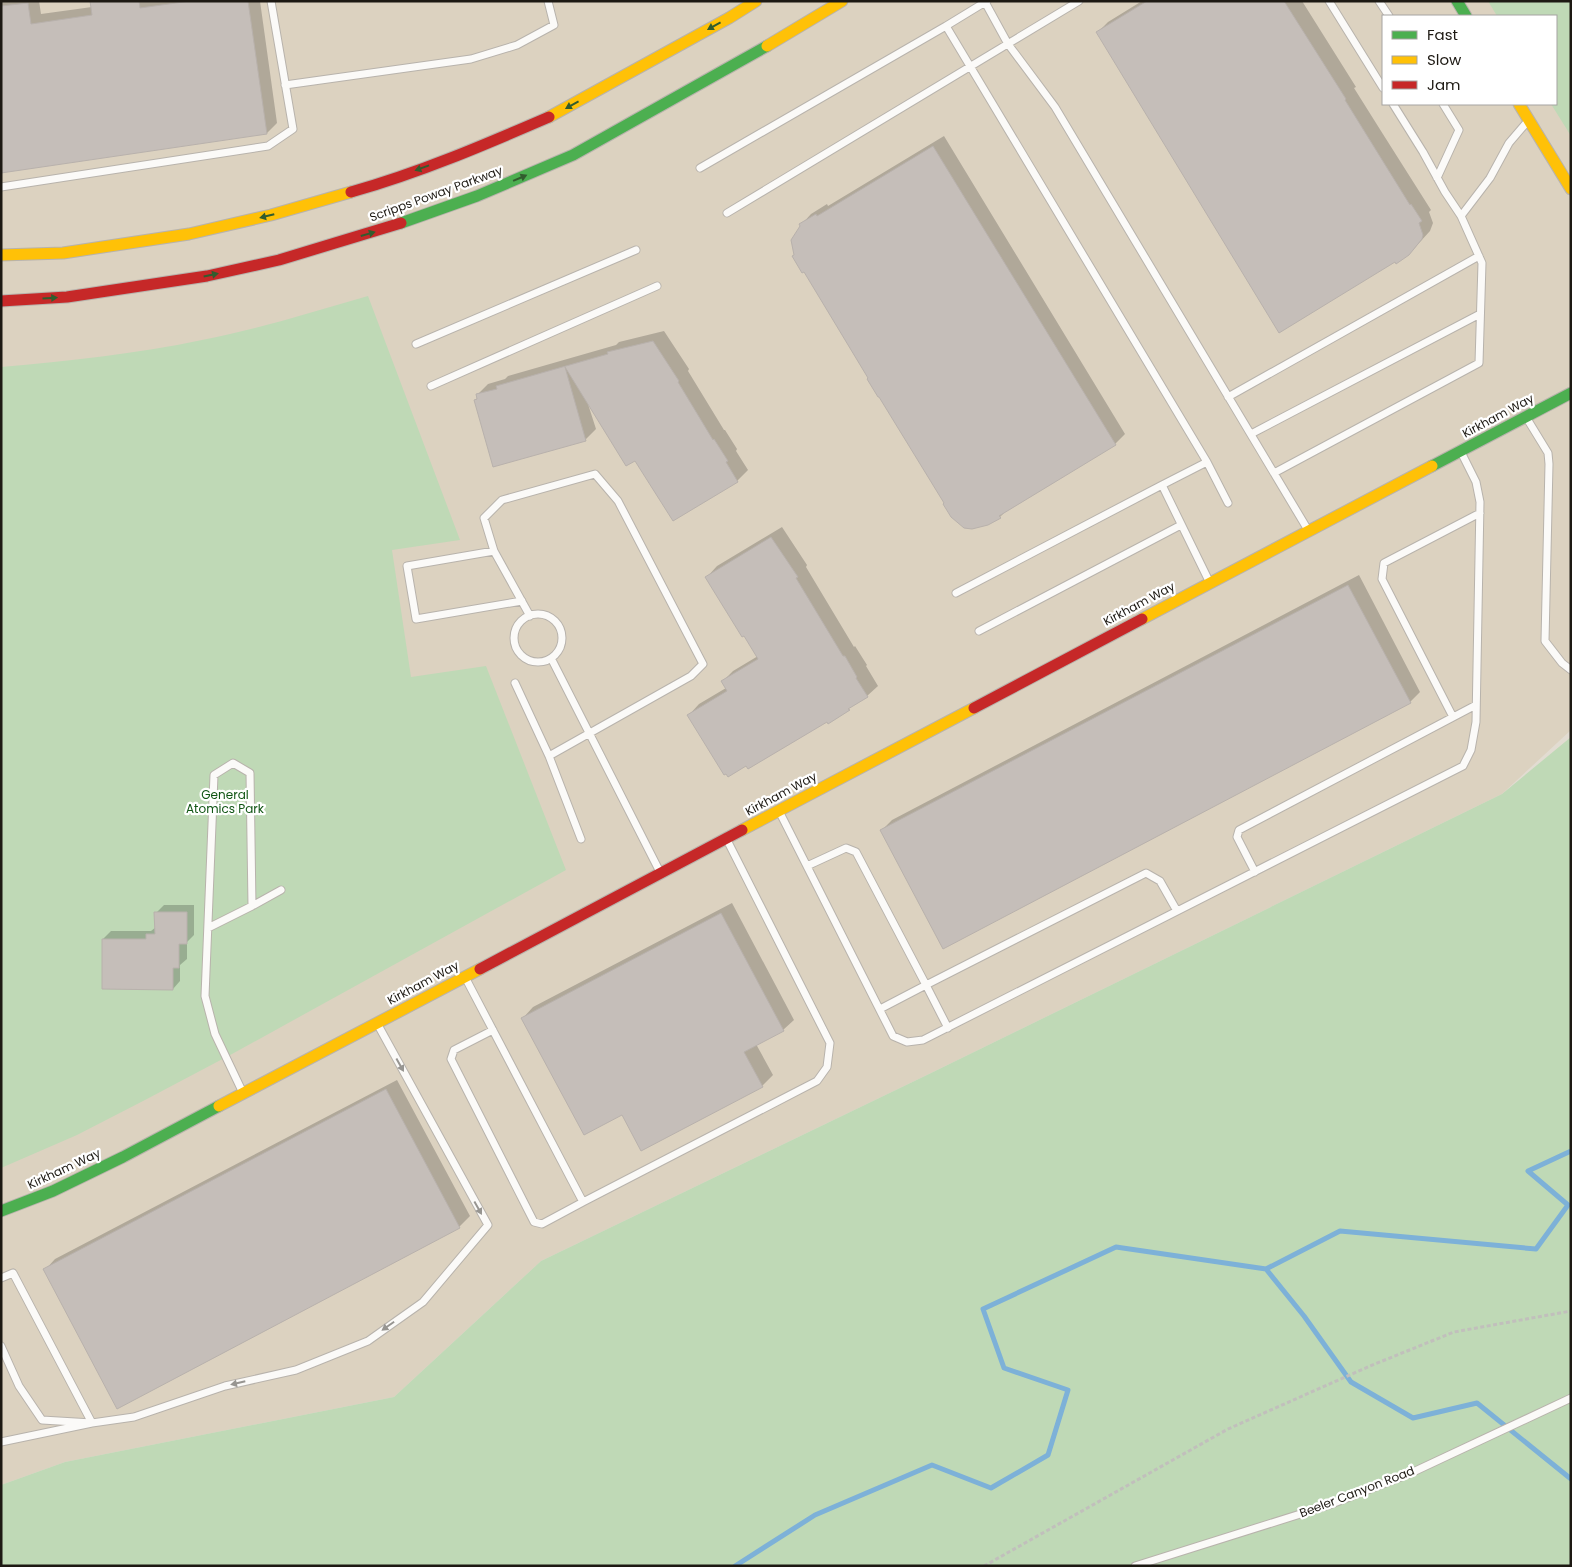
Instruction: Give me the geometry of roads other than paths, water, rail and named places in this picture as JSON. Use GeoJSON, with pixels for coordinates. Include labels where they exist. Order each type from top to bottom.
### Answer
{"type":"FeatureCollection","features":[{"type":"Feature","properties":{"kind":"main road"},"geometry":{"type":"LineString","coordinates":[[1,256],[63,253],[189,234],[271,215],[372,186],[465,153],[551,116],[729,18],[756,1]]}},
{"type":"Feature","properties":{"kind":"main road","name":"Scripps Poway Parkway"},"geometry":{"type":"LineString","coordinates":[[1,301],[67,297],[207,276],[279,260],[382,230],[477,196],[573,155],[749,57],[842,1]]}},
{"type":"Feature","properties":{"kind":"main road"},"geometry":{"type":"LineString","coordinates":[[1457,1],[1465,15]]}},
{"type":"Feature","properties":{"kind":"main road"},"geometry":{"type":"LineString","coordinates":[[1520,105],[1571,189]]}},
{"type":"Feature","properties":{"kind":"main road","name":"Kirkham Way"},"geometry":{"type":"LineString","coordinates":[[1,1211],[88,1174],[244,1093],[1571,393]]}},
{"type":"Feature","properties":{"kind":"lane"},"geometry":{"type":"LineString","coordinates":[[1,187],[268,146],[292,129],[270,1]]}},
{"type":"Feature","properties":{"kind":"lane"},"geometry":{"type":"LineString","coordinates":[[285,85],[471,59],[517,45],[554,25],[548,1]]}},
{"type":"Feature","properties":{"kind":"lane"},"geometry":{"type":"LineString","coordinates":[[727,213],[1079,1]]}},
{"type":"Feature","properties":{"kind":"lane"},"geometry":{"type":"LineString","coordinates":[[1329,1],[1382,86]]}},
{"type":"Feature","properties":{"kind":"lane"},"geometry":{"type":"LineString","coordinates":[[1379,1],[1388,15]]}},
{"type":"Feature","properties":{"kind":"lane"},"geometry":{"type":"LineString","coordinates":[[700,168],[986,2],[1008,44],[1055,107],[1309,531]]}},
{"type":"Feature","properties":{"kind":"lane"},"geometry":{"type":"LineString","coordinates":[[946,26],[1206,462],[1228,503]]}},
{"type":"Feature","properties":{"kind":"lane"},"geometry":{"type":"LineString","coordinates":[[1274,473],[1479,363],[1482,263],[1461,216],[1394,105]]}},
{"type":"Feature","properties":{"kind":"lane"},"geometry":{"type":"LineString","coordinates":[[1437,178],[1459,130],[1444,105]]}},
{"type":"Feature","properties":{"kind":"lane"},"geometry":{"type":"LineString","coordinates":[[1461,216],[1490,178],[1509,143],[1529,120]]}},
{"type":"Feature","properties":{"kind":"lane"},"geometry":{"type":"LineString","coordinates":[[416,344],[636,250]]}},
{"type":"Feature","properties":{"kind":"lane"},"geometry":{"type":"LineString","coordinates":[[1228,397],[1479,256]]}},
{"type":"Feature","properties":{"kind":"lane"},"geometry":{"type":"LineString","coordinates":[[430,386],[658,286]]}},
{"type":"Feature","properties":{"kind":"lane"},"geometry":{"type":"LineString","coordinates":[[1251,434],[1480,314]]}},
{"type":"Feature","properties":{"kind":"lane"},"geometry":{"type":"LineString","coordinates":[[1526,416],[1548,453],[1549,464],[1545,641],[1562,663],[1571,670]]}},
{"type":"Feature","properties":{"kind":"lane"},"geometry":{"type":"LineString","coordinates":[[779,810],[893,1036],[907,1042],[923,1040],[948,1028],[1463,766],[1471,750],[1476,722],[1480,502],[1476,482],[1461,451]]}},
{"type":"Feature","properties":{"kind":"lane"},"geometry":{"type":"LineString","coordinates":[[956,593],[1206,462]]}},
{"type":"Feature","properties":{"kind":"lane"},"geometry":{"type":"LineString","coordinates":[[530,616],[494,551],[484,518],[502,500],[595,474],[618,501],[703,664],[691,676],[548,756]]}},
{"type":"Feature","properties":{"kind":"lane"},"geometry":{"type":"LineString","coordinates":[[1162,485],[1210,583]]}},
{"type":"Feature","properties":{"kind":"lane"},"geometry":{"type":"LineString","coordinates":[[1453,717],[1382,579],[1384,564],[1480,513]]}},
{"type":"Feature","properties":{"kind":"lane"},"geometry":{"type":"LineString","coordinates":[[979,632],[1181,525]]}},
{"type":"Feature","properties":{"kind":"lane"},"geometry":{"type":"LineString","coordinates":[[494,551],[407,566],[416,619],[522,601]]}},
{"type":"Feature","properties":{"kind":"lane"},"geometry":{"type":"LineString","coordinates":[[537,614],[545,615],[557,624],[561,631],[561,646],[552,658],[545,661],[530,660],[523,657],[518,651],[514,638],[515,631],[518,625],[530,616],[537,614]]}},
{"type":"Feature","properties":{"kind":"lane"},"geometry":{"type":"LineString","coordinates":[[552,658],[660,873]]}},
{"type":"Feature","properties":{"kind":"lane"},"geometry":{"type":"LineString","coordinates":[[515,683],[548,756],[580,839]]}},
{"type":"Feature","properties":{"kind":"lane"},"geometry":{"type":"LineString","coordinates":[[1255,872],[1237,837],[1239,830],[1476,705]]}},
{"type":"Feature","properties":{"kind":"lane"},"geometry":{"type":"LineString","coordinates":[[244,1093],[215,1034],[205,996],[214,775],[233,764],[250,773],[252,906]]}},
{"type":"Feature","properties":{"kind":"lane"},"geometry":{"type":"LineString","coordinates":[[493,1030],[454,1050],[451,1058],[534,1222],[542,1224],[817,1081],[827,1067],[830,1043],[726,838]]}},
{"type":"Feature","properties":{"kind":"lane"},"geometry":{"type":"LineString","coordinates":[[807,866],[846,848],[856,852],[948,1028]]}},
{"type":"Feature","properties":{"kind":"lane"},"geometry":{"type":"LineString","coordinates":[[880,1009],[1146,873],[1160,881],[1177,911]]}},
{"type":"Feature","properties":{"kind":"lane"},"geometry":{"type":"LineString","coordinates":[[208,928],[281,890]]}},
{"type":"Feature","properties":{"kind":"lane"},"geometry":{"type":"LineString","coordinates":[[464,976],[583,1202]]}},
{"type":"Feature","properties":{"kind":"lane"},"geometry":{"type":"LineString","coordinates":[[1,1442],[92,1423],[134,1417],[225,1386],[296,1370],[368,1340],[423,1302],[488,1225],[377,1022]]}},
{"type":"Feature","properties":{"kind":"lane"},"geometry":{"type":"LineString","coordinates":[[1,1278],[13,1273],[92,1423]]}},
{"type":"Feature","properties":{"kind":"lane"},"geometry":{"type":"LineString","coordinates":[[1,1346],[19,1386],[42,1420],[92,1423]]}},
{"type":"Feature","properties":{"kind":"lane","name":"Beeler Canyon Road"},"geometry":{"type":"LineString","coordinates":[[1135,1566],[1329,1505],[1411,1473],[1571,1398]]}},
{"type":"Feature","properties":{"kind":"waterway"},"geometry":{"type":"LineString","coordinates":[[735,1566],[815,1515],[932,1465],[991,1488],[1048,1455],[1068,1390],[1004,1368],[983,1309],[1116,1247],[1266,1269],[1340,1231],[1536,1249],[1568,1205],[1528,1171],[1571,1151]]}},
{"type":"Feature","properties":{"kind":"waterway"},"geometry":{"type":"LineString","coordinates":[[1266,1269],[1304,1316],[1351,1382],[1413,1418],[1477,1403],[1571,1479]]}},
{"type":"Feature","properties":{"kind":"park label","name":"General Atomics Park"},"geometry":{"type":"Point","coordinates":[225,802]}}]}
